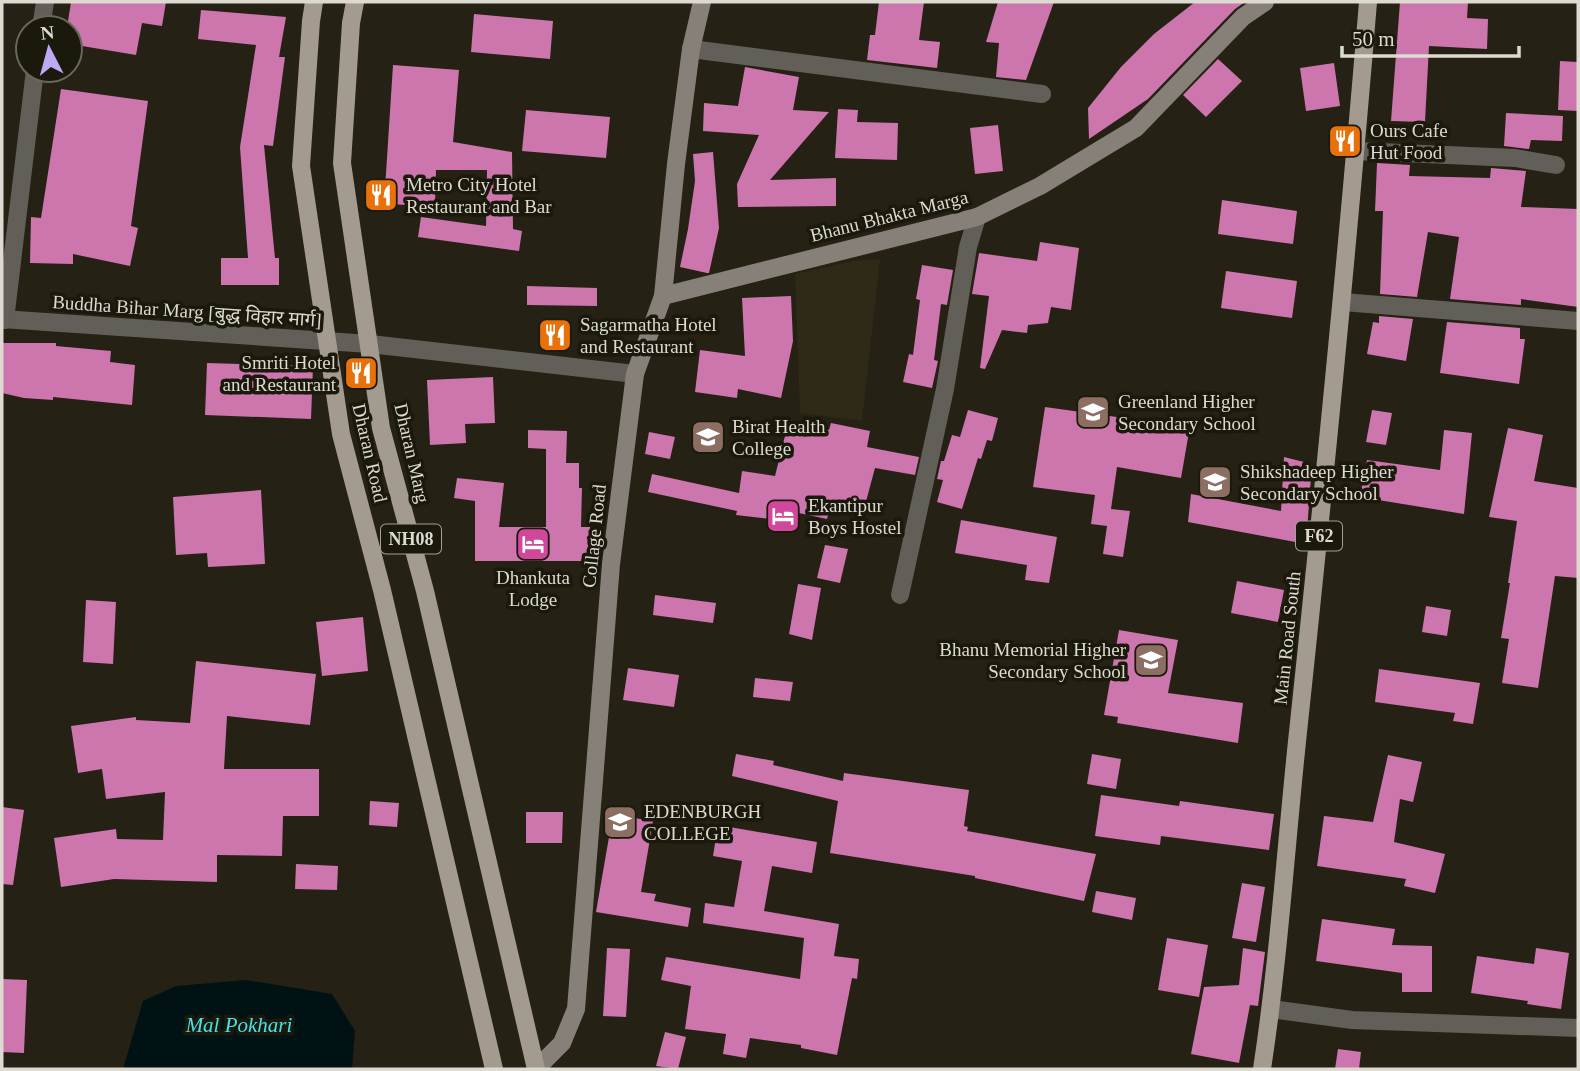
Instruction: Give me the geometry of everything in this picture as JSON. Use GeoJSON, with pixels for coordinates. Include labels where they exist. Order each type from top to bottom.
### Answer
{"type":"FeatureCollection","features":[{"type":"Feature","properties":{"kind":"main road","name":"Dharan Road"},"geometry":{"type":"LineString","coordinates":[[314,2],[301,166],[341,434],[382,590],[494,1069]]}},
{"type":"Feature","properties":{"kind":"main road","name":"Dharan Marg"},"geometry":{"type":"LineString","coordinates":[[355,2],[351,23],[342,163],[381,428],[425,591],[536,1069]]}},
{"type":"Feature","properties":{"kind":"main road","name":"Main Road South"},"geometry":{"type":"LineString","coordinates":[[1262,1069],[1271,1009],[1343,302],[1368,2]]}},
{"type":"Feature","properties":{"kind":"street","name":"Collage Road"},"geometry":{"type":"LineString","coordinates":[[536,1069],[562,1043],[576,1009],[611,564],[635,374],[663,296],[691,50],[702,2]]}},
{"type":"Feature","properties":{"kind":"street","name":"Bhanu Bhakta Marga"},"geometry":{"type":"LineString","coordinates":[[663,296],[977,217],[1040,186],[1136,128],[1243,17],[1265,2]]}},
{"type":"Feature","properties":{"kind":"street"},"geometry":{"type":"LineString","coordinates":[[691,50],[1042,94]]}},
{"type":"Feature","properties":{"kind":"street"},"geometry":{"type":"LineString","coordinates":[[3,320],[33,84]]}},
{"type":"Feature","properties":{"kind":"street"},"geometry":{"type":"LineString","coordinates":[[1356,150],[1515,158],[1556,165]]}},
{"type":"Feature","properties":{"kind":"street"},"geometry":{"type":"LineString","coordinates":[[900,595],[944,389],[968,247],[977,217]]}},
{"type":"Feature","properties":{"kind":"street"},"geometry":{"type":"LineString","coordinates":[[1343,302],[1578,321]]}},
{"type":"Feature","properties":{"kind":"street","name":"Buddha Bihar Marg [बुद्ध विहार मार्ग]"},"geometry":{"type":"LineString","coordinates":[[3,320],[370,344],[635,374]]}},
{"type":"Feature","properties":{"kind":"street"},"geometry":{"type":"LineString","coordinates":[[1271,1009],[1352,1020],[1578,1028]]}},
{"type":"Feature","properties":{"kind":"shaded area"},"geometry":{"type":"Polygon","coordinates":[[[880,259],[862,421],[800,413],[795,274],[853,261],[880,259]]]}},
{"type":"Feature","properties":{"kind":"water","name":"Mal Pokhari"},"geometry":{"type":"Polygon","coordinates":[[[246,980],[332,994],[355,1031],[352,1069],[123,1069],[143,1001],[176,986],[246,980]]]}},
{"type":"Feature","properties":{"kind":"building"},"geometry":{"type":"Polygon","coordinates":[[[71,2],[166,2],[162,26],[142,23],[136,55],[84,46],[84,14],[69,14],[71,2]]]}},
{"type":"Feature","properties":{"kind":"building"},"geometry":{"type":"Polygon","coordinates":[[[879,2],[924,2],[919,40],[940,42],[937,68],[867,60],[870,35],[875,35],[879,2]]]}},
{"type":"Feature","properties":{"kind":"building"},"geometry":{"type":"Polygon","coordinates":[[[998,2],[1054,2],[1026,80],[996,77],[999,43],[986,42],[998,2]]]}},
{"type":"Feature","properties":{"kind":"building"},"geometry":{"type":"Polygon","coordinates":[[[1195,2],[1245,2],[1235,9],[1148,99],[1089,139],[1088,108],[1121,67],[1154,34],[1195,2]]]}},
{"type":"Feature","properties":{"kind":"building"},"geometry":{"type":"Polygon","coordinates":[[[1400,2],[1468,2],[1467,18],[1488,19],[1487,49],[1429,46],[1425,122],[1391,121],[1400,2]]]}},
{"type":"Feature","properties":{"kind":"building"},"geometry":{"type":"Polygon","coordinates":[[[201,10],[286,17],[279,57],[285,57],[273,146],[264,145],[275,258],[279,258],[279,285],[221,285],[221,258],[248,258],[240,147],[256,45],[198,39],[201,10]]]}},
{"type":"Feature","properties":{"kind":"building"},"geometry":{"type":"Polygon","coordinates":[[[474,14],[553,21],[550,59],[471,52],[474,14]]]}},
{"type":"Feature","properties":{"kind":"building"},"geometry":{"type":"Polygon","coordinates":[[[1218,59],[1242,81],[1206,117],[1183,95],[1218,59]]]}},
{"type":"Feature","properties":{"kind":"building"},"geometry":{"type":"Polygon","coordinates":[[[1560,61],[1578,62],[1578,111],[1558,110],[1560,61]]]}},
{"type":"Feature","properties":{"kind":"building"},"geometry":{"type":"Polygon","coordinates":[[[1334,63],[1340,106],[1306,111],[1300,68],[1334,63]]]}},
{"type":"Feature","properties":{"kind":"building"},"geometry":{"type":"Polygon","coordinates":[[[393,65],[459,70],[453,142],[512,152],[513,229],[522,231],[519,251],[418,237],[421,217],[486,226],[487,170],[436,170],[435,206],[384,204],[393,65]]]}},
{"type":"Feature","properties":{"kind":"building"},"geometry":{"type":"Polygon","coordinates":[[[745,67],[799,77],[793,110],[829,112],[770,180],[836,178],[836,206],[738,207],[737,184],[759,135],[703,131],[704,103],[738,106],[745,67]]]}},
{"type":"Feature","properties":{"kind":"building"},"geometry":{"type":"Polygon","coordinates":[[[61,89],[148,101],[131,226],[138,228],[130,266],[73,254],[73,264],[30,263],[31,217],[41,218],[61,89]]]}},
{"type":"Feature","properties":{"kind":"building"},"geometry":{"type":"Polygon","coordinates":[[[838,109],[858,110],[857,122],[898,123],[897,160],[835,158],[838,109]]]}},
{"type":"Feature","properties":{"kind":"building"},"geometry":{"type":"Polygon","coordinates":[[[526,110],[610,117],[606,158],[522,151],[526,110]]]}},
{"type":"Feature","properties":{"kind":"building"},"geometry":{"type":"Polygon","coordinates":[[[1506,113],[1563,116],[1562,141],[1531,140],[1529,149],[1504,146],[1506,113]]]}},
{"type":"Feature","properties":{"kind":"building"},"geometry":{"type":"Polygon","coordinates":[[[998,125],[1003,171],[975,174],[970,128],[998,125]]]}},
{"type":"Feature","properties":{"kind":"building"},"geometry":{"type":"Polygon","coordinates":[[[713,152],[719,228],[707,273],[680,267],[695,181],[693,154],[713,152]]]}},
{"type":"Feature","properties":{"kind":"building"},"geometry":{"type":"Polygon","coordinates":[[[1377,163],[1410,165],[1409,176],[1490,178],[1491,168],[1526,171],[1521,207],[1578,209],[1578,307],[1521,299],[1521,305],[1450,299],[1459,237],[1428,232],[1417,297],[1380,294],[1383,211],[1375,211],[1377,163]]]}},
{"type":"Feature","properties":{"kind":"building"},"geometry":{"type":"Polygon","coordinates":[[[1222,200],[1297,211],[1293,244],[1218,234],[1222,200]]]}},
{"type":"Feature","properties":{"kind":"building"},"geometry":{"type":"Polygon","coordinates":[[[1040,242],[1079,248],[1071,310],[1051,307],[1048,323],[1028,325],[1027,333],[1002,330],[985,369],[980,368],[989,296],[972,294],[979,253],[1037,261],[1040,242]]]}},
{"type":"Feature","properties":{"kind":"building"},"geometry":{"type":"Polygon","coordinates":[[[922,265],[953,270],[947,305],[941,304],[934,360],[938,361],[932,388],[903,382],[909,354],[913,355],[920,300],[916,299],[922,265]]]}},
{"type":"Feature","properties":{"kind":"building"},"geometry":{"type":"Polygon","coordinates":[[[1226,271],[1297,281],[1292,318],[1221,308],[1226,271]]]}},
{"type":"Feature","properties":{"kind":"building"},"geometry":{"type":"Polygon","coordinates":[[[527,286],[597,288],[597,306],[527,305],[527,286]]]}},
{"type":"Feature","properties":{"kind":"building"},"geometry":{"type":"Polygon","coordinates":[[[791,296],[793,341],[781,398],[738,389],[737,398],[695,392],[700,350],[745,356],[742,298],[791,296]]]}},
{"type":"Feature","properties":{"kind":"building"},"geometry":{"type":"Polygon","coordinates":[[[1379,316],[1413,319],[1406,361],[1367,354],[1373,322],[1379,323],[1379,316]]]}},
{"type":"Feature","properties":{"kind":"building"},"geometry":{"type":"Polygon","coordinates":[[[1447,322],[1520,328],[1520,339],[1525,339],[1519,384],[1440,373],[1447,322]]]}},
{"type":"Feature","properties":{"kind":"building"},"geometry":{"type":"Polygon","coordinates":[[[2,343],[56,343],[56,346],[111,351],[110,362],[135,365],[132,405],[53,397],[53,400],[24,398],[2,393],[2,343]]]}},
{"type":"Feature","properties":{"kind":"building"},"geometry":{"type":"Polygon","coordinates":[[[207,363],[313,366],[311,419],[205,415],[207,363]]]}},
{"type":"Feature","properties":{"kind":"building"},"geometry":{"type":"Polygon","coordinates":[[[493,377],[495,423],[465,424],[466,443],[430,445],[427,380],[493,377]]]}},
{"type":"Feature","properties":{"kind":"building"},"geometry":{"type":"Polygon","coordinates":[[[1045,407],[1124,418],[1124,421],[1189,432],[1181,478],[1117,467],[1111,509],[1130,511],[1123,557],[1103,554],[1107,526],[1091,524],[1095,495],[1033,487],[1045,407]]]}},
{"type":"Feature","properties":{"kind":"building"},"geometry":{"type":"Polygon","coordinates":[[[968,410],[998,418],[992,441],[987,440],[981,459],[978,458],[962,509],[937,502],[943,480],[937,479],[952,435],[960,437],[968,410]]]}},
{"type":"Feature","properties":{"kind":"building"},"geometry":{"type":"Polygon","coordinates":[[[1372,410],[1392,413],[1386,445],[1366,442],[1372,410]]]}},
{"type":"Feature","properties":{"kind":"building"},"geometry":{"type":"Polygon","coordinates":[[[789,420],[829,430],[831,423],[870,431],[867,447],[919,457],[915,475],[875,468],[864,509],[832,501],[827,519],[780,509],[779,520],[736,515],[737,511],[648,492],[652,474],[739,493],[742,471],[775,476],[789,420]]]}},
{"type":"Feature","properties":{"kind":"building"},"geometry":{"type":"Polygon","coordinates":[[[1508,428],[1543,435],[1534,481],[1578,488],[1578,578],[1555,576],[1538,688],[1502,683],[1509,639],[1501,638],[1517,521],[1489,517],[1508,428]]]}},
{"type":"Feature","properties":{"kind":"building"},"geometry":{"type":"Polygon","coordinates":[[[528,430],[567,431],[566,463],[579,463],[579,488],[582,488],[581,527],[590,527],[590,561],[475,561],[475,501],[454,498],[457,478],[504,483],[499,527],[546,527],[546,449],[528,448],[528,430]]]}},
{"type":"Feature","properties":{"kind":"building"},"geometry":{"type":"Polygon","coordinates":[[[1444,430],[1472,433],[1464,514],[1360,497],[1367,460],[1440,470],[1444,430]]]}},
{"type":"Feature","properties":{"kind":"building"},"geometry":{"type":"Polygon","coordinates":[[[649,432],[675,437],[670,459],[645,454],[649,432]]]}},
{"type":"Feature","properties":{"kind":"building"},"geometry":{"type":"Polygon","coordinates":[[[1284,457],[1312,464],[1306,544],[1188,522],[1191,494],[1281,511],[1284,457]]]}},
{"type":"Feature","properties":{"kind":"building"},"geometry":{"type":"Polygon","coordinates":[[[261,490],[265,564],[208,567],[207,553],[176,555],[173,497],[261,490]]]}},
{"type":"Feature","properties":{"kind":"building"},"geometry":{"type":"Polygon","coordinates":[[[961,520],[1057,537],[1049,583],[1025,580],[1027,565],[955,553],[961,520]]]}},
{"type":"Feature","properties":{"kind":"building"},"geometry":{"type":"Polygon","coordinates":[[[825,545],[848,549],[840,583],[817,578],[825,545]]]}},
{"type":"Feature","properties":{"kind":"building"},"geometry":{"type":"Polygon","coordinates":[[[1237,581],[1284,590],[1278,622],[1231,613],[1237,581]]]}},
{"type":"Feature","properties":{"kind":"building"},"geometry":{"type":"Polygon","coordinates":[[[798,584],[821,588],[812,640],[789,634],[798,584]]]}},
{"type":"Feature","properties":{"kind":"building"},"geometry":{"type":"Polygon","coordinates":[[[655,595],[716,603],[713,623],[653,615],[655,595]]]}},
{"type":"Feature","properties":{"kind":"building"},"geometry":{"type":"Polygon","coordinates":[[[86,600],[116,602],[113,664],[83,662],[86,600]]]}},
{"type":"Feature","properties":{"kind":"building"},"geometry":{"type":"Polygon","coordinates":[[[1426,606],[1451,610],[1447,636],[1422,632],[1426,606]]]}},
{"type":"Feature","properties":{"kind":"building"},"geometry":{"type":"Polygon","coordinates":[[[363,617],[368,671],[322,676],[316,622],[363,617]]]}},
{"type":"Feature","properties":{"kind":"building"},"geometry":{"type":"Polygon","coordinates":[[[1119,630],[1178,640],[1168,693],[1243,703],[1238,743],[1117,723],[1118,717],[1104,715],[1119,630]]]}},
{"type":"Feature","properties":{"kind":"building"},"geometry":{"type":"Polygon","coordinates":[[[196,661],[316,674],[310,725],[227,716],[224,769],[319,769],[319,816],[283,816],[282,856],[217,855],[217,882],[114,879],[61,887],[54,838],[116,829],[117,839],[163,840],[165,792],[106,799],[102,769],[78,773],[71,726],[136,717],[136,720],[190,723],[196,661]]]}},
{"type":"Feature","properties":{"kind":"building"},"geometry":{"type":"Polygon","coordinates":[[[628,668],[679,675],[674,707],[623,700],[628,668]]]}},
{"type":"Feature","properties":{"kind":"building"},"geometry":{"type":"Polygon","coordinates":[[[1379,669],[1480,683],[1473,724],[1453,721],[1455,713],[1375,702],[1379,669]]]}},
{"type":"Feature","properties":{"kind":"building"},"geometry":{"type":"Polygon","coordinates":[[[755,678],[793,682],[790,701],[753,697],[755,678]]]}},
{"type":"Feature","properties":{"kind":"building"},"geometry":{"type":"Polygon","coordinates":[[[736,754],[774,761],[773,765],[843,781],[844,773],[969,790],[964,826],[968,827],[967,831],[1096,854],[1084,901],[975,876],[830,853],[838,801],[732,776],[736,754]]]}},
{"type":"Feature","properties":{"kind":"building"},"geometry":{"type":"Polygon","coordinates":[[[1092,754],[1121,759],[1116,789],[1087,784],[1092,754]]]}},
{"type":"Feature","properties":{"kind":"building"},"geometry":{"type":"Polygon","coordinates":[[[1388,755],[1422,762],[1413,802],[1400,799],[1394,842],[1445,854],[1435,893],[1404,886],[1406,879],[1317,866],[1324,816],[1373,822],[1388,755]]]}},
{"type":"Feature","properties":{"kind":"building"},"geometry":{"type":"Polygon","coordinates":[[[1101,795],[1179,806],[1180,801],[1274,814],[1269,850],[1161,836],[1160,845],[1095,836],[1101,795]]]}},
{"type":"Feature","properties":{"kind":"building"},"geometry":{"type":"Polygon","coordinates":[[[370,801],[399,803],[397,827],[369,825],[370,801]]]}},
{"type":"Feature","properties":{"kind":"building"},"geometry":{"type":"Polygon","coordinates":[[[2,807],[24,810],[13,885],[2,884],[2,807]]]}},
{"type":"Feature","properties":{"kind":"building"},"geometry":{"type":"Polygon","coordinates":[[[526,812],[563,812],[562,843],[526,843],[526,812]]]}},
{"type":"Feature","properties":{"kind":"building"},"geometry":{"type":"Polygon","coordinates":[[[622,816],[653,821],[641,892],[656,894],[654,901],[691,908],[688,927],[596,912],[609,837],[619,839],[622,816]]]}},
{"type":"Feature","properties":{"kind":"building"},"geometry":{"type":"Polygon","coordinates":[[[718,825],[817,842],[812,873],[772,866],[764,911],[839,924],[834,956],[859,959],[857,979],[852,978],[837,1055],[801,1048],[801,1045],[750,1038],[746,1058],[723,1054],[726,1034],[685,1029],[691,986],[661,980],[666,957],[800,979],[804,938],[703,923],[705,903],[734,907],[742,861],[713,856],[718,825]]]}},
{"type":"Feature","properties":{"kind":"building"},"geometry":{"type":"Polygon","coordinates":[[[296,864],[338,866],[337,890],[295,889],[296,864]]]}},
{"type":"Feature","properties":{"kind":"building"},"geometry":{"type":"Polygon","coordinates":[[[1242,883],[1265,887],[1256,942],[1232,938],[1242,883]]]}},
{"type":"Feature","properties":{"kind":"building"},"geometry":{"type":"Polygon","coordinates":[[[1096,891],[1136,898],[1132,920],[1092,912],[1096,891]]]}},
{"type":"Feature","properties":{"kind":"building"},"geometry":{"type":"Polygon","coordinates":[[[1322,919],[1395,929],[1392,945],[1432,946],[1432,992],[1402,992],[1402,973],[1316,961],[1322,919]]]}},
{"type":"Feature","properties":{"kind":"building"},"geometry":{"type":"Polygon","coordinates":[[[1167,938],[1208,945],[1199,997],[1158,990],[1167,938]]]}},
{"type":"Feature","properties":{"kind":"building"},"geometry":{"type":"Polygon","coordinates":[[[607,948],[630,949],[626,1017],[603,1016],[607,948]]]}},
{"type":"Feature","properties":{"kind":"building"},"geometry":{"type":"Polygon","coordinates":[[[1243,948],[1265,952],[1258,1006],[1250,1005],[1239,1063],[1191,1054],[1204,987],[1239,985],[1243,948]]]}},
{"type":"Feature","properties":{"kind":"building"},"geometry":{"type":"Polygon","coordinates":[[[1536,948],[1569,953],[1561,1009],[1527,1004],[1528,1001],[1471,993],[1477,956],[1534,964],[1536,948]]]}},
{"type":"Feature","properties":{"kind":"building"},"geometry":{"type":"Polygon","coordinates":[[[2,979],[27,980],[24,1053],[2,1052],[2,979]]]}},
{"type":"Feature","properties":{"kind":"building"},"geometry":{"type":"Polygon","coordinates":[[[665,1032],[686,1037],[678,1069],[656,1066],[665,1032]]]}},
{"type":"Feature","properties":{"kind":"building"},"geometry":{"type":"Polygon","coordinates":[[[1338,1049],[1361,1052],[1359,1069],[1335,1069],[1338,1049]]]}},
{"type":"Feature","properties":{"kind":"place","name":"Ours Cafe Hut Food"},"geometry":{"type":"Point","coordinates":[1345,141]}},
{"type":"Feature","properties":{"kind":"place","name":"Metro City Hotel Restaurant and Bar"},"geometry":{"type":"Point","coordinates":[381,195]}},
{"type":"Feature","properties":{"kind":"place","name":"Sagarmatha Hotel and Restaurant"},"geometry":{"type":"Point","coordinates":[555,335]}},
{"type":"Feature","properties":{"kind":"place","name":"Smriti Hotel and Restaurant"},"geometry":{"type":"Point","coordinates":[361,373]}},
{"type":"Feature","properties":{"kind":"place","name":"Greenland Higher Secondary School"},"geometry":{"type":"Point","coordinates":[1093,412]}},
{"type":"Feature","properties":{"kind":"place","name":"Birat Health College"},"geometry":{"type":"Point","coordinates":[708,437]}},
{"type":"Feature","properties":{"kind":"place","name":"Shikshadeep Higher Secondary School"},"geometry":{"type":"Point","coordinates":[1215,482]}},
{"type":"Feature","properties":{"kind":"place","name":"Ekantipur Boys Hostel"},"geometry":{"type":"Point","coordinates":[783,516]}},
{"type":"Feature","properties":{"kind":"place","name":"Dhankuta Lodge"},"geometry":{"type":"Point","coordinates":[533,544]}},
{"type":"Feature","properties":{"kind":"place","name":"Bhanu Memorial Higher Secondary School"},"geometry":{"type":"Point","coordinates":[1151,660]}},
{"type":"Feature","properties":{"kind":"place","name":"EDENBURGH COLLEGE"},"geometry":{"type":"Point","coordinates":[620,822]}}]}
